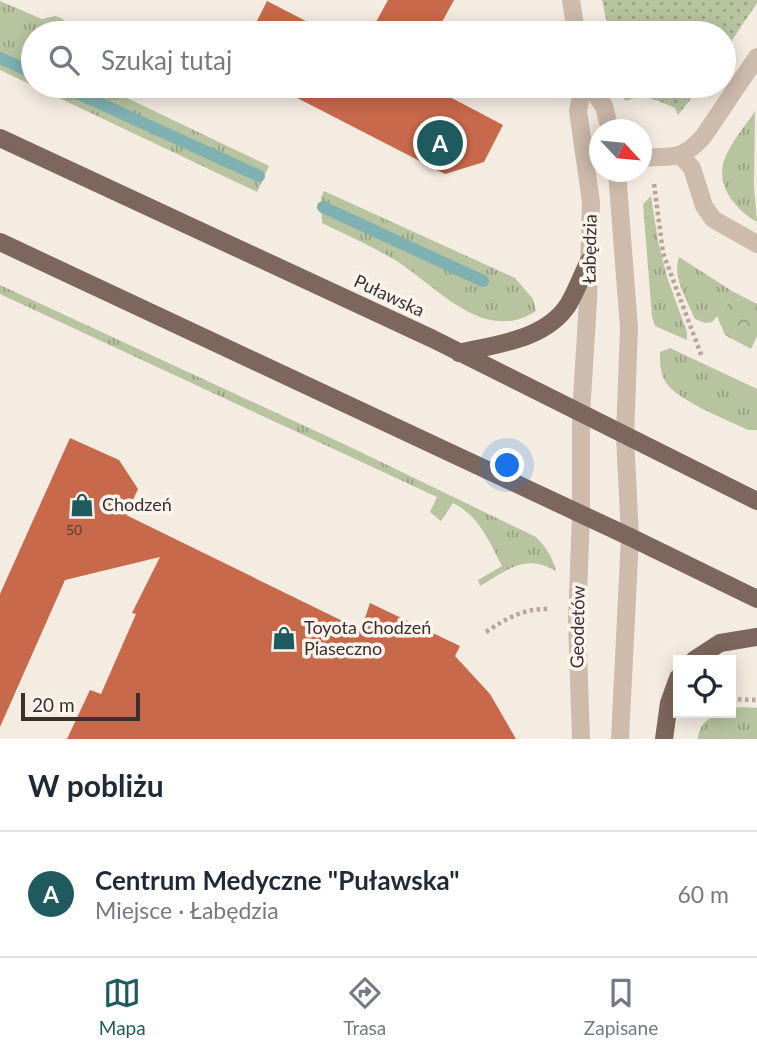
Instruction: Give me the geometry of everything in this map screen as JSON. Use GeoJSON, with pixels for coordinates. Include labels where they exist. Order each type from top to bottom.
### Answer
{"type":"FeatureCollection","features":[{"type":"Feature","properties":{"kind":"main road","name":"Puławska"},"geometry":{"type":"LineString","coordinates":[[0,138],[459,353],[757,501]]}},
{"type":"Feature","properties":{"kind":"main road"},"geometry":{"type":"LineString","coordinates":[[0,242],[757,599]]}},
{"type":"Feature","properties":{"kind":"main road"},"geometry":{"type":"LineString","coordinates":[[459,353],[522,338],[545,328],[567,307],[589,261]]}},
{"type":"Feature","properties":{"kind":"main road"},"geometry":{"type":"LineString","coordinates":[[702,655],[720,643],[757,637]]}},
{"type":"Feature","properties":{"kind":"main road"},"geometry":{"type":"LineString","coordinates":[[664,739],[673,692]]}},
{"type":"Feature","properties":{"kind":"street"},"geometry":{"type":"LineString","coordinates":[[571,0],[574,21]]}},
{"type":"Feature","properties":{"kind":"street"},"geometry":{"type":"LineString","coordinates":[[736,88],[757,57]]}},
{"type":"Feature","properties":{"kind":"street","name":"Łabędzia"},"geometry":{"type":"LineString","coordinates":[[581,98],[578,111],[589,153]]}},
{"type":"Feature","properties":{"kind":"street"},"geometry":{"type":"LineString","coordinates":[[598,98],[604,106],[607,119]]}},
{"type":"Feature","properties":{"kind":"street"},"geometry":{"type":"LineString","coordinates":[[652,157],[681,156],[703,137],[729,98]]}},
{"type":"Feature","properties":{"kind":"street"},"geometry":{"type":"LineString","coordinates":[[681,156],[692,168],[704,205],[713,219],[757,244]]}},
{"type":"Feature","properties":{"kind":"street","name":"Łabędzia"},"geometry":{"type":"LineString","coordinates":[[581,514],[581,414],[592,182]]}},
{"type":"Feature","properties":{"kind":"street","name":"Łabędzia"},"geometry":{"type":"LineString","coordinates":[[618,182],[629,328],[625,436],[630,537]]}},
{"type":"Feature","properties":{"kind":"street","name":"Geodetów"},"geometry":{"type":"LineString","coordinates":[[581,514],[577,621],[581,739]]}},
{"type":"Feature","properties":{"kind":"street"},"geometry":{"type":"LineString","coordinates":[[620,739],[630,537]]}},
{"type":"Feature","properties":{"kind":"path"},"geometry":{"type":"LineString","coordinates":[[654,182],[663,253],[702,357]]}},
{"type":"Feature","properties":{"kind":"path"},"geometry":{"type":"LineString","coordinates":[[486,632],[527,610],[550,609],[559,613]]}},
{"type":"Feature","properties":{"kind":"path"},"geometry":{"type":"LineString","coordinates":[[736,699],[757,700]]}},
{"type":"Feature","properties":{"kind":"green space"},"geometry":{"type":"Polygon","coordinates":[[[602,0],[757,0],[736,34],[736,21],[606,21],[602,0]]]}},
{"type":"Feature","properties":{"kind":"green space"},"geometry":{"type":"Polygon","coordinates":[[[0,1],[42,19],[55,16],[65,21],[21,21],[21,80],[0,70],[0,1]]]}},
{"type":"Feature","properties":{"kind":"green space"},"geometry":{"type":"Polygon","coordinates":[[[59,98],[127,98],[269,166],[257,192],[59,98]]]}},
{"type":"Feature","properties":{"kind":"green space"},"geometry":{"type":"Polygon","coordinates":[[[638,98],[691,98],[678,115],[675,108],[650,99],[638,98]]]}},
{"type":"Feature","properties":{"kind":"green space"},"geometry":{"type":"Polygon","coordinates":[[[755,111],[754,186],[757,222],[735,204],[722,178],[725,158],[755,111]]]}},
{"type":"Feature","properties":{"kind":"green space"},"geometry":{"type":"Polygon","coordinates":[[[324,191],[515,278],[533,299],[536,311],[516,320],[498,321],[479,317],[461,308],[395,260],[322,223],[321,197],[324,191]]]}},
{"type":"Feature","properties":{"kind":"green space"},"geometry":{"type":"Polygon","coordinates":[[[651,196],[667,277],[687,332],[687,340],[655,326],[652,317],[643,204],[651,196]]]}},
{"type":"Feature","properties":{"kind":"green space"},"geometry":{"type":"Polygon","coordinates":[[[679,257],[732,291],[727,305],[712,322],[705,323],[695,319],[679,280],[679,257]]]}},
{"type":"Feature","properties":{"kind":"green space"},"geometry":{"type":"Polygon","coordinates":[[[0,285],[346,445],[536,537],[548,552],[556,571],[545,566],[525,564],[508,569],[480,586],[478,580],[502,566],[477,522],[462,508],[453,503],[441,521],[430,512],[437,497],[0,294],[0,285]]]}},
{"type":"Feature","properties":{"kind":"green space"},"geometry":{"type":"Polygon","coordinates":[[[732,291],[757,304],[757,336],[751,349],[725,335],[717,316],[727,305],[732,291]]]}},
{"type":"Feature","properties":{"kind":"green space"},"geometry":{"type":"Polygon","coordinates":[[[670,348],[757,389],[757,430],[748,430],[702,408],[669,387],[662,373],[660,352],[670,348]]]}},
{"type":"Feature","properties":{"kind":"green space"},"geometry":{"type":"Polygon","coordinates":[[[736,708],[757,708],[757,739],[698,739],[701,727],[708,719],[736,718],[736,708]]]}},
{"type":"Feature","properties":{"kind":"building"},"geometry":{"type":"Polygon","coordinates":[[[388,0],[454,0],[443,21],[377,21],[388,0]]]}},
{"type":"Feature","properties":{"kind":"building"},"geometry":{"type":"Polygon","coordinates":[[[267,1],[306,21],[257,21],[267,1]]]}},
{"type":"Feature","properties":{"kind":"building"},"geometry":{"type":"Polygon","coordinates":[[[297,98],[452,98],[503,125],[484,162],[445,174],[297,98]]]}},
{"type":"Feature","properties":{"kind":"building","name":"Toyota Chodzeń Piaseczno"},"geometry":{"type":"Polygon","coordinates":[[[70,438],[119,460],[138,489],[126,515],[361,630],[370,603],[460,646],[455,656],[490,694],[516,739],[67,739],[90,690],[101,694],[136,614],[132,613],[160,557],[65,580],[0,727],[0,594],[70,438]]]}},
{"type":"Feature","properties":{"kind":"waterway"},"geometry":{"type":"LineString","coordinates":[[0,58],[21,68]]}},
{"type":"Feature","properties":{"kind":"waterway"},"geometry":{"type":"LineString","coordinates":[[88,98],[259,176]]}},
{"type":"Feature","properties":{"kind":"waterway"},"geometry":{"type":"LineString","coordinates":[[323,207],[483,281]]}},
{"type":"Feature","properties":{"kind":"place","name":"Centrum Medyczne \"Puławska\""},"geometry":{"type":"Point","coordinates":[440,143]}},
{"type":"Feature","properties":{"kind":"place","name":"Chodzeń"},"geometry":{"type":"Point","coordinates":[82,505]}},
{"type":"Feature","properties":{"kind":"place","name":"Toyota Chodzeń Piaseczno"},"geometry":{"type":"Point","coordinates":[284,638]}}]}
